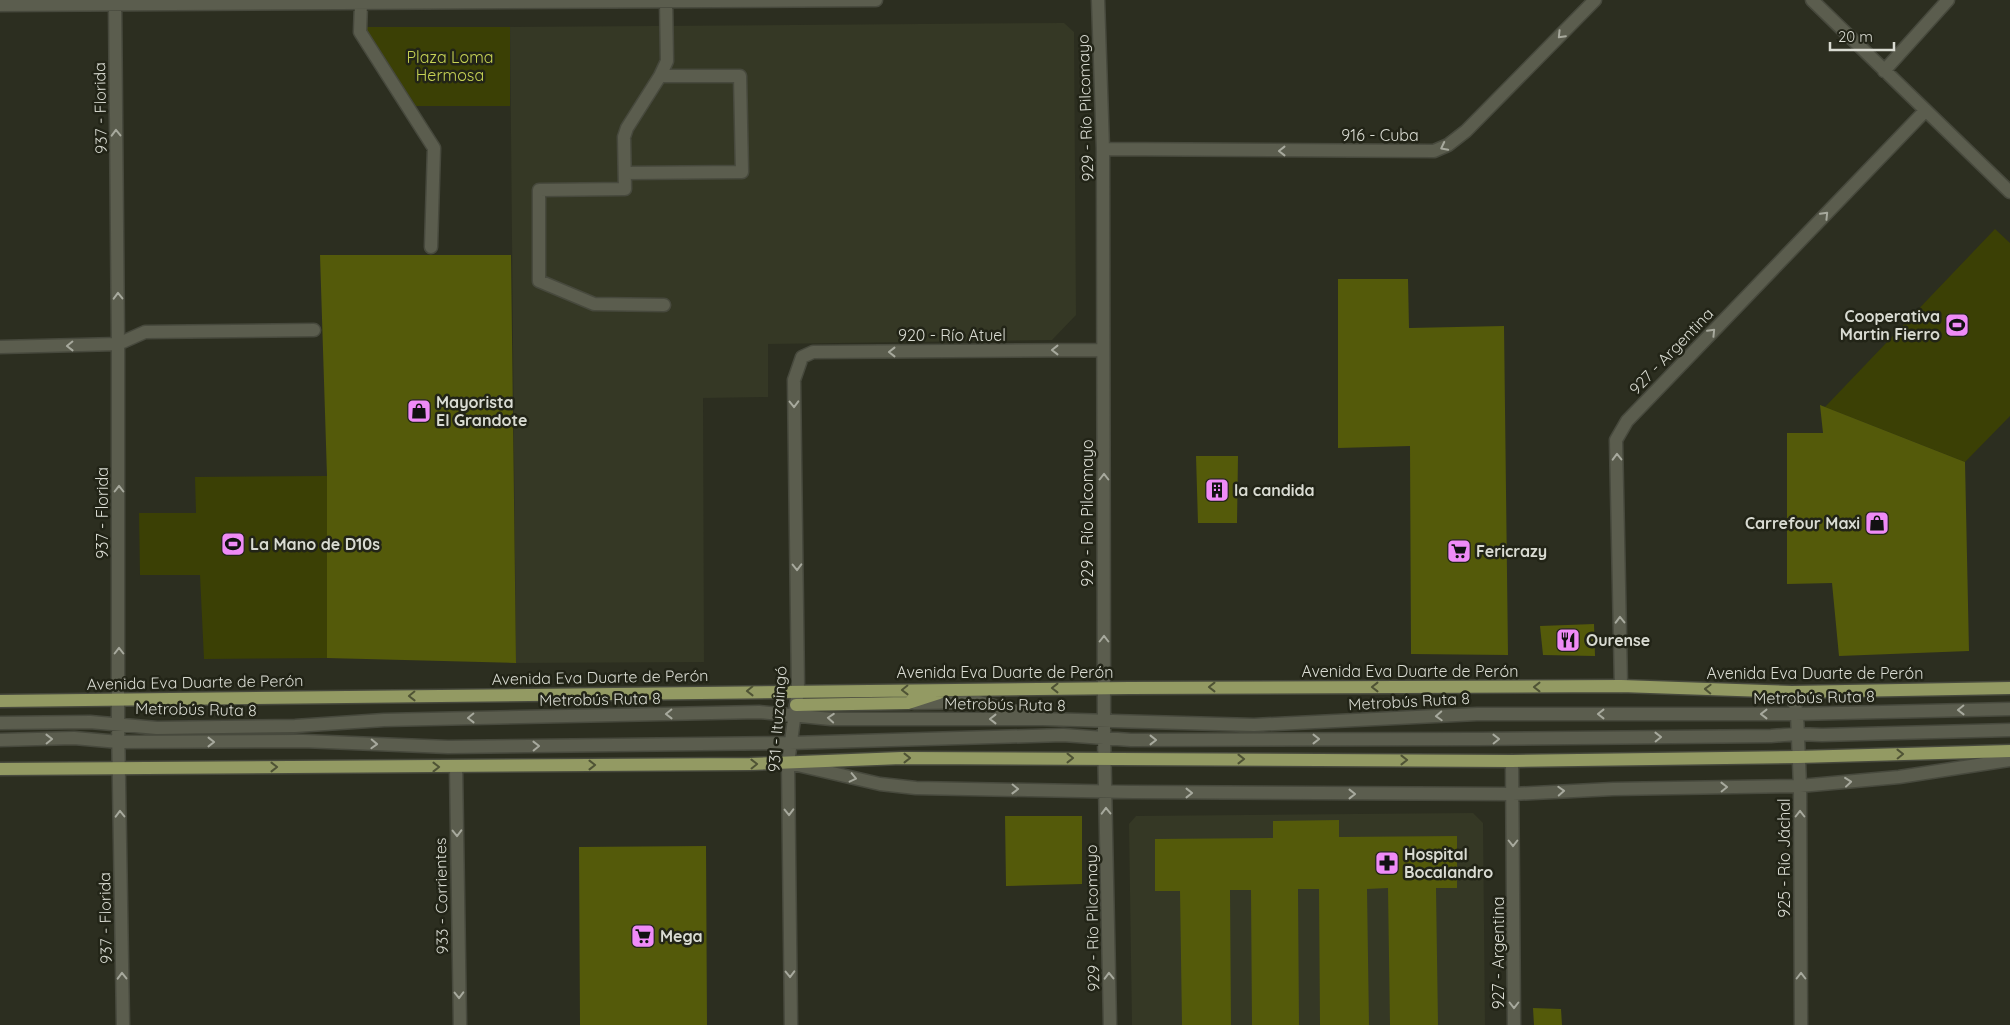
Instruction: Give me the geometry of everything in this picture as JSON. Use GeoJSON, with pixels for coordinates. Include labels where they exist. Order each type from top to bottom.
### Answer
{"type":"FeatureCollection","features":[{"type":"Feature","properties":{"kind":"main road","name":"Avenida Eva Duarte de Perón"},"geometry":{"type":"LineString","coordinates":[[0,701],[798,690],[1104,688],[1621,686],[1792,692],[2010,688]]}},
{"type":"Feature","properties":{"kind":"main road"},"geometry":{"type":"LineString","coordinates":[[796,710],[908,703],[954,689]]}},
{"type":"Feature","properties":{"kind":"main road"},"geometry":{"type":"LineString","coordinates":[[0,769],[788,763],[902,758],[1512,761],[1798,757],[2010,751]]}},
{"type":"Feature","properties":{"kind":"street"},"geometry":{"type":"LineString","coordinates":[[0,5],[115,2],[361,3],[876,0]]}},
{"type":"Feature","properties":{"kind":"street","name":"929 - Río Pilcomayo"},"geometry":{"type":"LineString","coordinates":[[1098,0],[1103,149],[1104,737],[1110,1025]]}},
{"type":"Feature","properties":{"kind":"street","name":"916 - Cuba"},"geometry":{"type":"LineString","coordinates":[[1103,149],[1434,152],[1448,145],[1466,131],[1595,0]]}},
{"type":"Feature","properties":{"kind":"street"},"geometry":{"type":"LineString","coordinates":[[1812,0],[2010,192]]}},
{"type":"Feature","properties":{"kind":"street"},"geometry":{"type":"LineString","coordinates":[[1884,71],[1948,0]]}},
{"type":"Feature","properties":{"kind":"street"},"geometry":{"type":"LineString","coordinates":[[664,305],[594,304],[540,281],[539,190],[625,189],[624,137],[627,128],[660,76],[667,61],[666,1]]}},
{"type":"Feature","properties":{"kind":"street","name":"937 - Florida"},"geometry":{"type":"LineString","coordinates":[[115,2],[118,344],[118,723],[123,1025]]}},
{"type":"Feature","properties":{"kind":"street"},"geometry":{"type":"LineString","coordinates":[[361,3],[360,32],[434,148],[431,246]]}},
{"type":"Feature","properties":{"kind":"street"},"geometry":{"type":"LineString","coordinates":[[625,173],[742,172],[740,76],[660,76]]}},
{"type":"Feature","properties":{"kind":"street","name":"927 - Argentina"},"geometry":{"type":"LineString","coordinates":[[1621,686],[1616,440],[1627,421],[1925,111]]}},
{"type":"Feature","properties":{"kind":"street"},"geometry":{"type":"LineString","coordinates":[[0,347],[118,344],[145,332],[314,330]]}},
{"type":"Feature","properties":{"kind":"street","name":"920 - Río Atuel"},"geometry":{"type":"LineString","coordinates":[[802,357],[813,352],[1103,350]]}},
{"type":"Feature","properties":{"kind":"street","name":"931 - Ituzaingó"},"geometry":{"type":"LineString","coordinates":[[791,1025],[788,763],[798,690],[794,380],[802,357]]}},
{"type":"Feature","properties":{"kind":"street","name":"925 - Río Jáchal"},"geometry":{"type":"LineString","coordinates":[[1792,692],[1797,714],[1800,786],[1801,1025]]}},
{"type":"Feature","properties":{"kind":"street"},"geometry":{"type":"LineString","coordinates":[[908,703],[979,702],[1042,719]]}},
{"type":"Feature","properties":{"kind":"street","name":"Metrobús Ruta 8"},"geometry":{"type":"LineString","coordinates":[[0,723],[118,723],[157,728],[294,726],[384,720],[796,710],[831,719],[1042,719],[1254,725],[1477,714],[1797,714],[2010,709]]}},
{"type":"Feature","properties":{"kind":"street","name":"Metrobús Ruta 8"},"geometry":{"type":"LineString","coordinates":[[0,740],[74,738],[119,742],[303,741],[448,747],[791,743],[1063,735],[1131,740],[1477,739],[1771,736],[2010,730]]}},
{"type":"Feature","properties":{"kind":"street"},"geometry":{"type":"LineString","coordinates":[[788,763],[880,784],[916,788],[1513,794],[1613,789],[1800,786],[1899,777],[2010,760]]}},
{"type":"Feature","properties":{"kind":"street","name":"927 - Argentina"},"geometry":{"type":"LineString","coordinates":[[1512,761],[1514,1025]]}},
{"type":"Feature","properties":{"kind":"street","name":"933 - Corrientes"},"geometry":{"type":"LineString","coordinates":[[456,766],[460,1025]]}},
{"type":"Feature","properties":{"kind":"shaded area"},"geometry":{"type":"Polygon","coordinates":[[[1064,23],[1074,32],[1076,315],[1052,340],[768,344],[768,397],[703,398],[704,662],[516,663],[510,27],[1064,23]]]}},
{"type":"Feature","properties":{"kind":"shaded area"},"geometry":{"type":"Polygon","coordinates":[[[1473,813],[1483,823],[1485,1025],[1132,1025],[1129,824],[1136,816],[1473,813]]]}},
{"type":"Feature","properties":{"kind":"green space","name":"Plaza Loma Hermosa"},"geometry":{"type":"Polygon","coordinates":[[[364,27],[510,27],[510,106],[416,106],[364,27]]]}},
{"type":"Feature","properties":{"kind":"green space","name":"Cooperativa Martin Fierro"},"geometry":{"type":"Polygon","coordinates":[[[1995,229],[2010,243],[2010,416],[1965,462],[1825,407],[1995,229]]]}},
{"type":"Feature","properties":{"kind":"green space","name":"La Mano de D10s"},"geometry":{"type":"Polygon","coordinates":[[[327,476],[327,658],[204,659],[200,575],[140,575],[139,513],[196,513],[195,477],[327,476]]]}},
{"type":"Feature","properties":{"kind":"building","name":"Mayorista El Grandote"},"geometry":{"type":"Polygon","coordinates":[[[320,255],[511,255],[516,663],[327,658],[327,476],[320,255]]]}},
{"type":"Feature","properties":{"kind":"building","name":"Fericrazy"},"geometry":{"type":"Polygon","coordinates":[[[1338,279],[1408,279],[1409,328],[1504,326],[1508,655],[1411,654],[1410,446],[1338,448],[1338,279]]]}},
{"type":"Feature","properties":{"kind":"building","name":"Carrefour Maxi"},"geometry":{"type":"Polygon","coordinates":[[[1820,405],[1965,462],[1969,651],[1839,656],[1832,583],[1787,584],[1787,433],[1823,433],[1820,405]]]}},
{"type":"Feature","properties":{"kind":"building","name":"la candida"},"geometry":{"type":"Polygon","coordinates":[[[1196,456],[1238,456],[1237,523],[1198,523],[1196,456]]]}},
{"type":"Feature","properties":{"kind":"building","name":"Ourense"},"geometry":{"type":"Polygon","coordinates":[[[1594,624],[1595,656],[1543,655],[1540,626],[1594,624]]]}},
{"type":"Feature","properties":{"kind":"building"},"geometry":{"type":"Polygon","coordinates":[[[1005,816],[1082,816],[1082,884],[1006,886],[1005,816]]]}},
{"type":"Feature","properties":{"kind":"building"},"geometry":{"type":"Polygon","coordinates":[[[1339,820],[1339,837],[1457,836],[1457,888],[1436,888],[1438,1025],[1390,1025],[1388,888],[1367,889],[1369,1025],[1320,1025],[1319,889],[1298,889],[1299,1025],[1252,1025],[1251,890],[1230,890],[1231,1025],[1182,1025],[1180,891],[1155,891],[1155,839],[1273,838],[1273,821],[1339,820]]]}},
{"type":"Feature","properties":{"kind":"building","name":"Mega"},"geometry":{"type":"Polygon","coordinates":[[[706,846],[707,1025],[580,1025],[579,847],[706,846]]]}},
{"type":"Feature","properties":{"kind":"building"},"geometry":{"type":"Polygon","coordinates":[[[1533,1008],[1561,1009],[1562,1025],[1534,1025],[1533,1008]]]}},
{"type":"Feature","properties":{"kind":"place","name":"Cooperativa Martin Fierro"},"geometry":{"type":"Point","coordinates":[1957,325]}},
{"type":"Feature","properties":{"kind":"place","name":"Mayorista El Grandote"},"geometry":{"type":"Point","coordinates":[419,411]}},
{"type":"Feature","properties":{"kind":"place","name":"la candida"},"geometry":{"type":"Point","coordinates":[1217,490]}},
{"type":"Feature","properties":{"kind":"place","name":"Carrefour Maxi"},"geometry":{"type":"Point","coordinates":[1877,523]}},
{"type":"Feature","properties":{"kind":"place","name":"La Mano de D10s"},"geometry":{"type":"Point","coordinates":[233,544]}},
{"type":"Feature","properties":{"kind":"place","name":"Fericrazy"},"geometry":{"type":"Point","coordinates":[1459,551]}},
{"type":"Feature","properties":{"kind":"place","name":"Ourense"},"geometry":{"type":"Point","coordinates":[1568,640]}},
{"type":"Feature","properties":{"kind":"place","name":"Hospital Bocalandro"},"geometry":{"type":"Point","coordinates":[1387,863]}},
{"type":"Feature","properties":{"kind":"place","name":"Mega"},"geometry":{"type":"Point","coordinates":[643,936]}}]}
